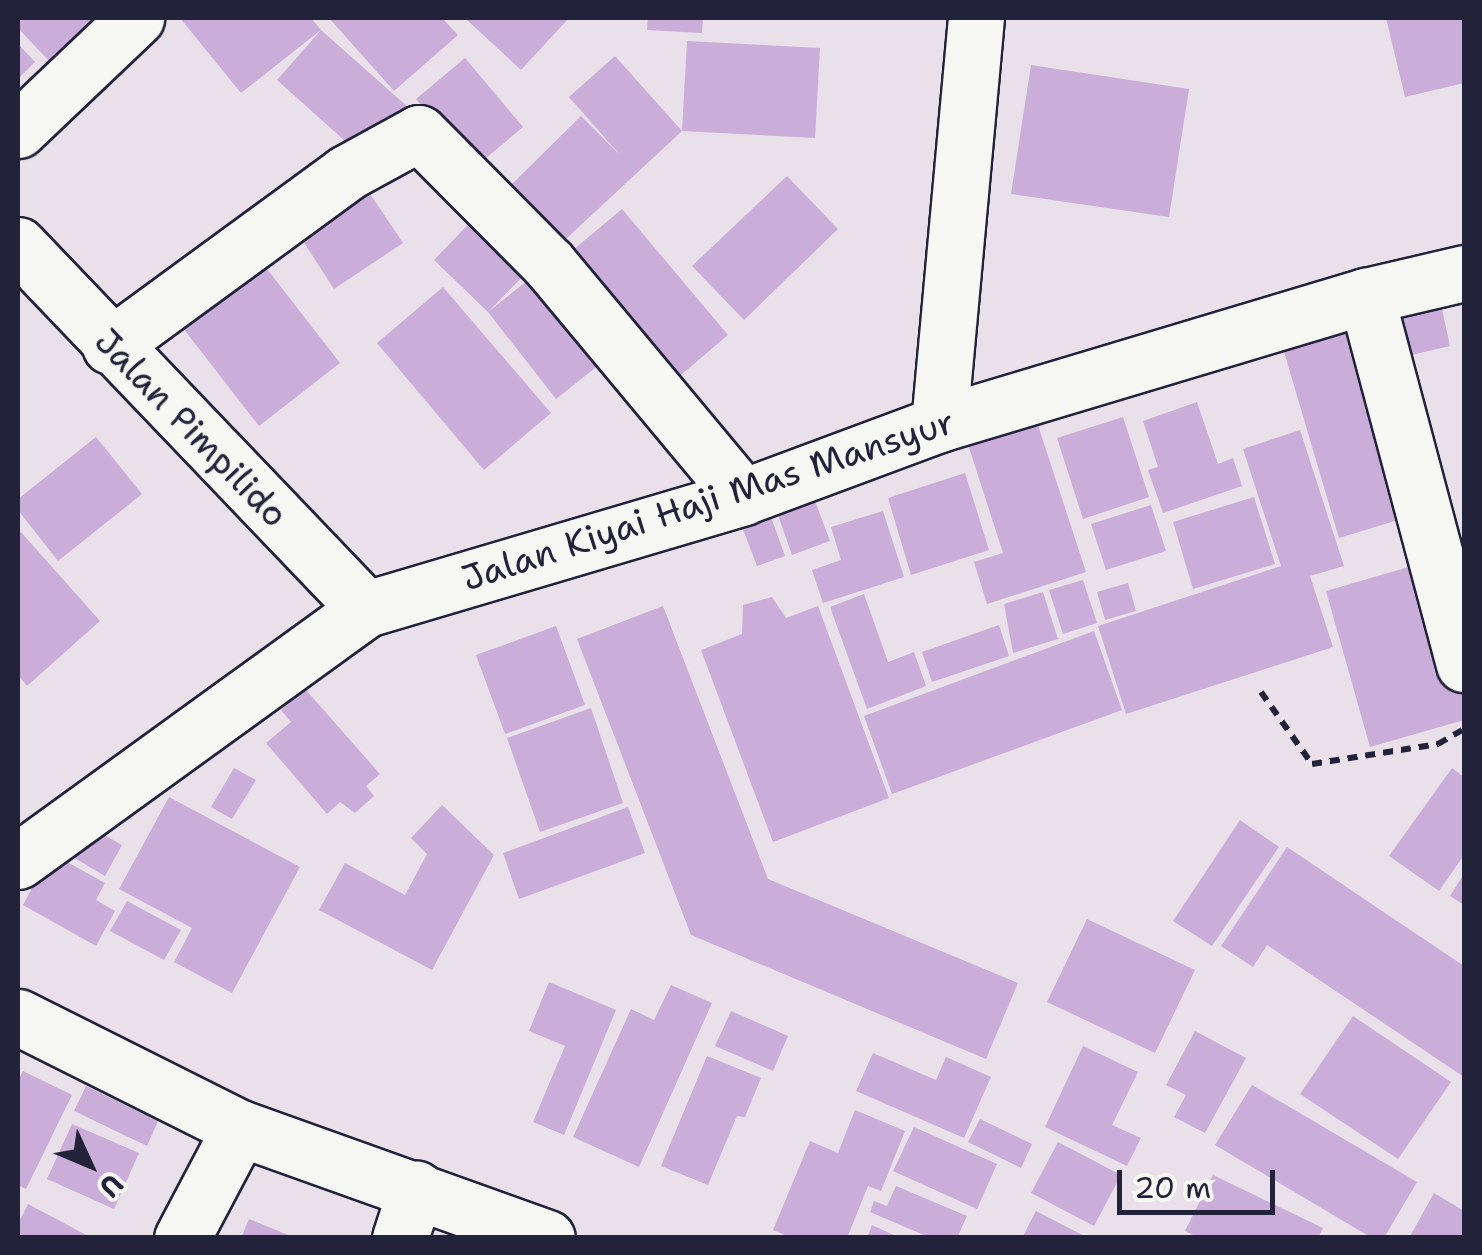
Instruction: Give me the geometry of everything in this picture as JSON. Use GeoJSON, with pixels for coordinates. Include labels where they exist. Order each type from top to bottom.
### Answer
{"type":"FeatureCollection","features":[{"type":"Feature","properties":{"kind":"street"},"geometry":{"type":"LineString","coordinates":[[18,130],[136,18]]}},
{"type":"Feature","properties":{"kind":"street"},"geometry":{"type":"LineString","coordinates":[[940,424],[976,18]]}},
{"type":"Feature","properties":{"kind":"street"},"geometry":{"type":"LineString","coordinates":[[110,346],[346,173],[419,133],[549,264],[743,497]]}},
{"type":"Feature","properties":{"kind":"street","name":"Jalan Pimpilido"},"geometry":{"type":"LineString","coordinates":[[18,245],[110,346],[366,609]]}},
{"type":"Feature","properties":{"kind":"street","name":"Jalan Kiyai Haji Mas Mansyur"},"geometry":{"type":"LineString","coordinates":[[18,861],[366,609],[743,497],[940,424],[1366,296],[1464,273]]}},
{"type":"Feature","properties":{"kind":"street"},"geometry":{"type":"LineString","coordinates":[[1366,296],[1464,664]]}},
{"type":"Feature","properties":{"kind":"street"},"geometry":{"type":"LineString","coordinates":[[18,1017],[408,1213],[546,1238]]}},
{"type":"Feature","properties":{"kind":"street"},"geometry":{"type":"LineString","coordinates":[[182,1238],[240,1128]]}},
{"type":"Feature","properties":{"kind":"path"},"geometry":{"type":"LineString","coordinates":[[1261,692],[1312,764],[1438,744],[1464,729]]}},
{"type":"Feature","properties":{"kind":"building"},"geometry":{"type":"Polygon","coordinates":[[[18,18],[96,18],[49,61],[18,28],[18,18]]]}},
{"type":"Feature","properties":{"kind":"building"},"geometry":{"type":"Polygon","coordinates":[[[180,18],[311,18],[321,30],[241,93],[180,18]]]}},
{"type":"Feature","properties":{"kind":"building"},"geometry":{"type":"Polygon","coordinates":[[[329,18],[442,18],[458,35],[394,91],[329,18]]]}},
{"type":"Feature","properties":{"kind":"building"},"geometry":{"type":"Polygon","coordinates":[[[469,18],[569,18],[521,70],[469,18]]]}},
{"type":"Feature","properties":{"kind":"building"},"geometry":{"type":"Polygon","coordinates":[[[648,18],[703,18],[702,33],[647,30],[648,18]]]}},
{"type":"Feature","properties":{"kind":"building"},"geometry":{"type":"Polygon","coordinates":[[[1386,18],[1464,18],[1464,83],[1405,97],[1386,18]]]}},
{"type":"Feature","properties":{"kind":"building"},"geometry":{"type":"Polygon","coordinates":[[[321,30],[409,108],[364,158],[277,80],[321,30]]]}},
{"type":"Feature","properties":{"kind":"building"},"geometry":{"type":"Polygon","coordinates":[[[687,41],[820,48],[815,138],[682,131],[687,41]]]}},
{"type":"Feature","properties":{"kind":"building"},"geometry":{"type":"Polygon","coordinates":[[[18,44],[35,62],[18,79],[18,44]]]}},
{"type":"Feature","properties":{"kind":"building"},"geometry":{"type":"Polygon","coordinates":[[[615,56],[682,131],[553,251],[500,196],[581,116],[620,155],[569,97],[615,56]]]}},
{"type":"Feature","properties":{"kind":"building"},"geometry":{"type":"Polygon","coordinates":[[[465,58],[523,127],[474,168],[416,99],[465,58]]]}},
{"type":"Feature","properties":{"kind":"building"},"geometry":{"type":"Polygon","coordinates":[[[1031,65],[1189,89],[1169,217],[1011,194],[1031,65]]]}},
{"type":"Feature","properties":{"kind":"building"},"geometry":{"type":"Polygon","coordinates":[[[358,176],[403,243],[334,289],[290,221],[358,176]]]}},
{"type":"Feature","properties":{"kind":"building"},"geometry":{"type":"Polygon","coordinates":[[[787,176],[838,229],[744,320],[692,266],[787,176]]]}},
{"type":"Feature","properties":{"kind":"building"},"geometry":{"type":"Polygon","coordinates":[[[485,207],[539,260],[488,312],[434,260],[485,207]]]}},
{"type":"Feature","properties":{"kind":"building"},"geometry":{"type":"Polygon","coordinates":[[[622,209],[728,335],[662,391],[555,265],[622,209]]]}},
{"type":"Feature","properties":{"kind":"building"},"geometry":{"type":"Polygon","coordinates":[[[253,251],[340,363],[259,426],[172,314],[253,251]]]}},
{"type":"Feature","properties":{"kind":"building"},"geometry":{"type":"Polygon","coordinates":[[[537,273],[605,360],[556,399],[488,312],[537,273]]]}},
{"type":"Feature","properties":{"kind":"building"},"geometry":{"type":"Polygon","coordinates":[[[443,287],[551,413],[484,470],[377,343],[443,287]]]}},
{"type":"Feature","properties":{"kind":"building"},"geometry":{"type":"Polygon","coordinates":[[[1438,291],[1450,346],[1407,356],[1395,301],[1438,291]]]}},
{"type":"Feature","properties":{"kind":"building"},"geometry":{"type":"Polygon","coordinates":[[[1360,320],[1418,514],[1339,538],[1282,345],[1360,320]]]}},
{"type":"Feature","properties":{"kind":"building"},"geometry":{"type":"Polygon","coordinates":[[[1197,402],[1218,464],[1233,458],[1242,486],[1163,513],[1148,470],[1158,467],[1143,421],[1197,402]]]}},
{"type":"Feature","properties":{"kind":"building"},"geometry":{"type":"Polygon","coordinates":[[[1034,413],[1086,572],[987,604],[974,562],[1003,553],[965,435],[1034,413]]]}},
{"type":"Feature","properties":{"kind":"building"},"geometry":{"type":"Polygon","coordinates":[[[1123,417],[1149,497],[1083,519],[1057,438],[1123,417]]]}},
{"type":"Feature","properties":{"kind":"building"},"geometry":{"type":"Polygon","coordinates":[[[1300,430],[1344,566],[1310,576],[1333,647],[1126,714],[1098,626],[1281,566],[1243,449],[1300,430]]]}},
{"type":"Feature","properties":{"kind":"building"},"geometry":{"type":"Polygon","coordinates":[[[96,437],[142,494],[58,561],[18,510],[18,499],[96,437]]]}},
{"type":"Feature","properties":{"kind":"building"},"geometry":{"type":"Polygon","coordinates":[[[965,473],[989,550],[911,575],[888,498],[965,473]]]}},
{"type":"Feature","properties":{"kind":"building"},"geometry":{"type":"Polygon","coordinates":[[[809,485],[830,541],[792,555],[772,498],[809,485]]]}},
{"type":"Feature","properties":{"kind":"building"},"geometry":{"type":"Polygon","coordinates":[[[1254,497],[1275,564],[1193,589],[1173,522],[1254,497]]]}},
{"type":"Feature","properties":{"kind":"building"},"geometry":{"type":"Polygon","coordinates":[[[766,503],[785,556],[757,566],[737,514],[766,503]]]}},
{"type":"Feature","properties":{"kind":"building"},"geometry":{"type":"Polygon","coordinates":[[[1151,505],[1166,551],[1106,570],[1091,524],[1151,505]]]}},
{"type":"Feature","properties":{"kind":"building"},"geometry":{"type":"Polygon","coordinates":[[[883,511],[904,577],[823,603],[812,570],[841,560],[831,527],[883,511]]]}},
{"type":"Feature","properties":{"kind":"building"},"geometry":{"type":"Polygon","coordinates":[[[21,532],[100,621],[27,686],[18,675],[21,532]]]}},
{"type":"Feature","properties":{"kind":"building"},"geometry":{"type":"Polygon","coordinates":[[[1426,562],[1464,695],[1464,720],[1370,747],[1326,591],[1426,562]]]}},
{"type":"Feature","properties":{"kind":"building"},"geometry":{"type":"Polygon","coordinates":[[[1083,580],[1097,623],[1063,634],[1049,590],[1083,580]]]}},
{"type":"Feature","properties":{"kind":"building"},"geometry":{"type":"Polygon","coordinates":[[[1128,583],[1136,611],[1105,620],[1097,592],[1128,583]]]}},
{"type":"Feature","properties":{"kind":"building"},"geometry":{"type":"Polygon","coordinates":[[[1043,592],[1058,639],[1013,653],[1004,604],[1043,592]]]}},
{"type":"Feature","properties":{"kind":"building"},"geometry":{"type":"Polygon","coordinates":[[[864,594],[888,662],[914,652],[926,686],[867,709],[830,607],[864,594]]]}},
{"type":"Feature","properties":{"kind":"building"},"geometry":{"type":"Polygon","coordinates":[[[772,597],[786,618],[818,606],[889,798],[773,842],[701,650],[742,634],[743,605],[772,597]]]}},
{"type":"Feature","properties":{"kind":"building"},"geometry":{"type":"Polygon","coordinates":[[[663,606],[768,879],[1018,983],[986,1059],[691,935],[577,639],[663,606]]]}},
{"type":"Feature","properties":{"kind":"building"},"geometry":{"type":"Polygon","coordinates":[[[999,625],[1009,656],[932,682],[922,652],[999,625]]]}},
{"type":"Feature","properties":{"kind":"building"},"geometry":{"type":"Polygon","coordinates":[[[556,626],[585,705],[505,734],[476,655],[556,626]]]}},
{"type":"Feature","properties":{"kind":"building"},"geometry":{"type":"Polygon","coordinates":[[[1094,631],[1122,710],[892,794],[864,716],[1094,631]]]}},
{"type":"Feature","properties":{"kind":"building"},"geometry":{"type":"Polygon","coordinates":[[[305,689],[380,774],[366,786],[374,796],[355,813],[340,802],[327,814],[266,743],[291,722],[281,710],[305,689]]]}},
{"type":"Feature","properties":{"kind":"building"},"geometry":{"type":"Polygon","coordinates":[[[591,708],[623,803],[540,832],[507,738],[591,708]]]}},
{"type":"Feature","properties":{"kind":"building"},"geometry":{"type":"Polygon","coordinates":[[[234,768],[256,780],[232,819],[211,807],[234,768]]]}},
{"type":"Feature","properties":{"kind":"building"},"geometry":{"type":"Polygon","coordinates":[[[1452,768],[1464,777],[1464,855],[1439,891],[1389,856],[1452,768]]]}},
{"type":"Feature","properties":{"kind":"building"},"geometry":{"type":"Polygon","coordinates":[[[169,797],[300,867],[232,993],[174,962],[192,928],[119,889],[169,797]]]}},
{"type":"Feature","properties":{"kind":"building"},"geometry":{"type":"Polygon","coordinates":[[[442,805],[494,855],[432,970],[319,910],[345,863],[405,895],[427,854],[411,838],[442,805]]]}},
{"type":"Feature","properties":{"kind":"building"},"geometry":{"type":"Polygon","coordinates":[[[628,807],[645,853],[519,899],[503,853],[628,807]]]}},
{"type":"Feature","properties":{"kind":"building"},"geometry":{"type":"Polygon","coordinates":[[[1240,820],[1279,847],[1212,946],[1173,921],[1240,820]]]}},
{"type":"Feature","properties":{"kind":"building"},"geometry":{"type":"Polygon","coordinates":[[[88,826],[122,845],[105,876],[71,856],[88,826]]]}},
{"type":"Feature","properties":{"kind":"building"},"geometry":{"type":"Polygon","coordinates":[[[1287,847],[1464,966],[1464,1077],[1267,945],[1253,967],[1221,946],[1287,847]]]}},
{"type":"Feature","properties":{"kind":"building"},"geometry":{"type":"Polygon","coordinates":[[[51,853],[105,883],[96,900],[115,911],[96,946],[23,905],[51,853]]]}},
{"type":"Feature","properties":{"kind":"building"},"geometry":{"type":"Polygon","coordinates":[[[1464,874],[1464,905],[1450,896],[1464,874]]]}},
{"type":"Feature","properties":{"kind":"building"},"geometry":{"type":"Polygon","coordinates":[[[127,901],[181,930],[164,960],[110,931],[127,901]]]}},
{"type":"Feature","properties":{"kind":"building"},"geometry":{"type":"Polygon","coordinates":[[[1087,919],[1195,970],[1155,1053],[1047,1002],[1087,919]]]}},
{"type":"Feature","properties":{"kind":"building"},"geometry":{"type":"Polygon","coordinates":[[[549,982],[616,1010],[564,1135],[533,1122],[565,1046],[529,1031],[549,982]]]}},
{"type":"Feature","properties":{"kind":"building"},"geometry":{"type":"Polygon","coordinates":[[[671,985],[712,1003],[639,1167],[573,1137],[631,1009],[654,1020],[671,985]]]}},
{"type":"Feature","properties":{"kind":"building"},"geometry":{"type":"Polygon","coordinates":[[[731,1011],[788,1036],[773,1071],[715,1046],[731,1011]]]}},
{"type":"Feature","properties":{"kind":"building"},"geometry":{"type":"Polygon","coordinates":[[[1353,1016],[1451,1082],[1398,1159],[1300,1094],[1353,1016]]]}},
{"type":"Feature","properties":{"kind":"building"},"geometry":{"type":"Polygon","coordinates":[[[1195,1031],[1246,1058],[1205,1133],[1174,1117],[1186,1095],[1166,1085],[1195,1031]]]}},
{"type":"Feature","properties":{"kind":"building"},"geometry":{"type":"Polygon","coordinates":[[[1083,1046],[1138,1072],[1112,1125],[1141,1138],[1127,1166],[1045,1127],[1083,1046]]]}},
{"type":"Feature","properties":{"kind":"building"},"geometry":{"type":"Polygon","coordinates":[[[873,1053],[936,1080],[946,1057],[991,1077],[964,1138],[856,1091],[873,1053]]]}},
{"type":"Feature","properties":{"kind":"building"},"geometry":{"type":"Polygon","coordinates":[[[707,1056],[761,1078],[745,1117],[737,1116],[708,1185],[661,1166],[707,1056]]]}},
{"type":"Feature","properties":{"kind":"building"},"geometry":{"type":"Polygon","coordinates":[[[23,1071],[72,1095],[26,1189],[18,1185],[18,1081],[23,1071]]]}},
{"type":"Feature","properties":{"kind":"building"},"geometry":{"type":"Polygon","coordinates":[[[1252,1085],[1417,1182],[1384,1238],[1372,1238],[1215,1145],[1252,1085]]]}},
{"type":"Feature","properties":{"kind":"building"},"geometry":{"type":"Polygon","coordinates":[[[86,1086],[158,1121],[147,1146],[74,1111],[86,1086]]]}},
{"type":"Feature","properties":{"kind":"building"},"geometry":{"type":"Polygon","coordinates":[[[855,1110],[905,1131],[881,1191],[868,1186],[847,1238],[792,1238],[773,1230],[810,1141],[838,1153],[855,1110]]]}},
{"type":"Feature","properties":{"kind":"building"},"geometry":{"type":"Polygon","coordinates":[[[980,1119],[1032,1144],[1021,1168],[968,1142],[980,1119]]]}},
{"type":"Feature","properties":{"kind":"building"},"geometry":{"type":"Polygon","coordinates":[[[72,1124],[139,1153],[114,1209],[47,1179],[72,1124]]]}},
{"type":"Feature","properties":{"kind":"building"},"geometry":{"type":"Polygon","coordinates":[[[914,1127],[997,1164],[977,1209],[893,1171],[914,1127]]]}},
{"type":"Feature","properties":{"kind":"building"},"geometry":{"type":"Polygon","coordinates":[[[1058,1142],[1121,1175],[1094,1226],[1031,1193],[1058,1142]]]}},
{"type":"Feature","properties":{"kind":"building"},"geometry":{"type":"Polygon","coordinates":[[[1213,1175],[1323,1228],[1318,1238],[1199,1238],[1185,1231],[1213,1175]]]}},
{"type":"Feature","properties":{"kind":"building"},"geometry":{"type":"Polygon","coordinates":[[[896,1186],[967,1216],[957,1238],[931,1238],[870,1212],[874,1201],[887,1206],[896,1186]]]}},
{"type":"Feature","properties":{"kind":"building"},"geometry":{"type":"Polygon","coordinates":[[[1434,1193],[1464,1211],[1464,1238],[1409,1238],[1434,1193]]]}},
{"type":"Feature","properties":{"kind":"building"},"geometry":{"type":"Polygon","coordinates":[[[28,1204],[92,1238],[18,1238],[18,1224],[28,1204]]]}},
{"type":"Feature","properties":{"kind":"building"},"geometry":{"type":"Polygon","coordinates":[[[1036,1211],[1088,1238],[1022,1238],[1036,1211]]]}},
{"type":"Feature","properties":{"kind":"building"},"geometry":{"type":"Polygon","coordinates":[[[249,1219],[293,1237],[293,1238],[241,1238],[249,1219]]]}},
{"type":"Feature","properties":{"kind":"building"},"geometry":{"type":"Polygon","coordinates":[[[872,1225],[900,1238],[867,1238],[872,1225]]]}}]}
